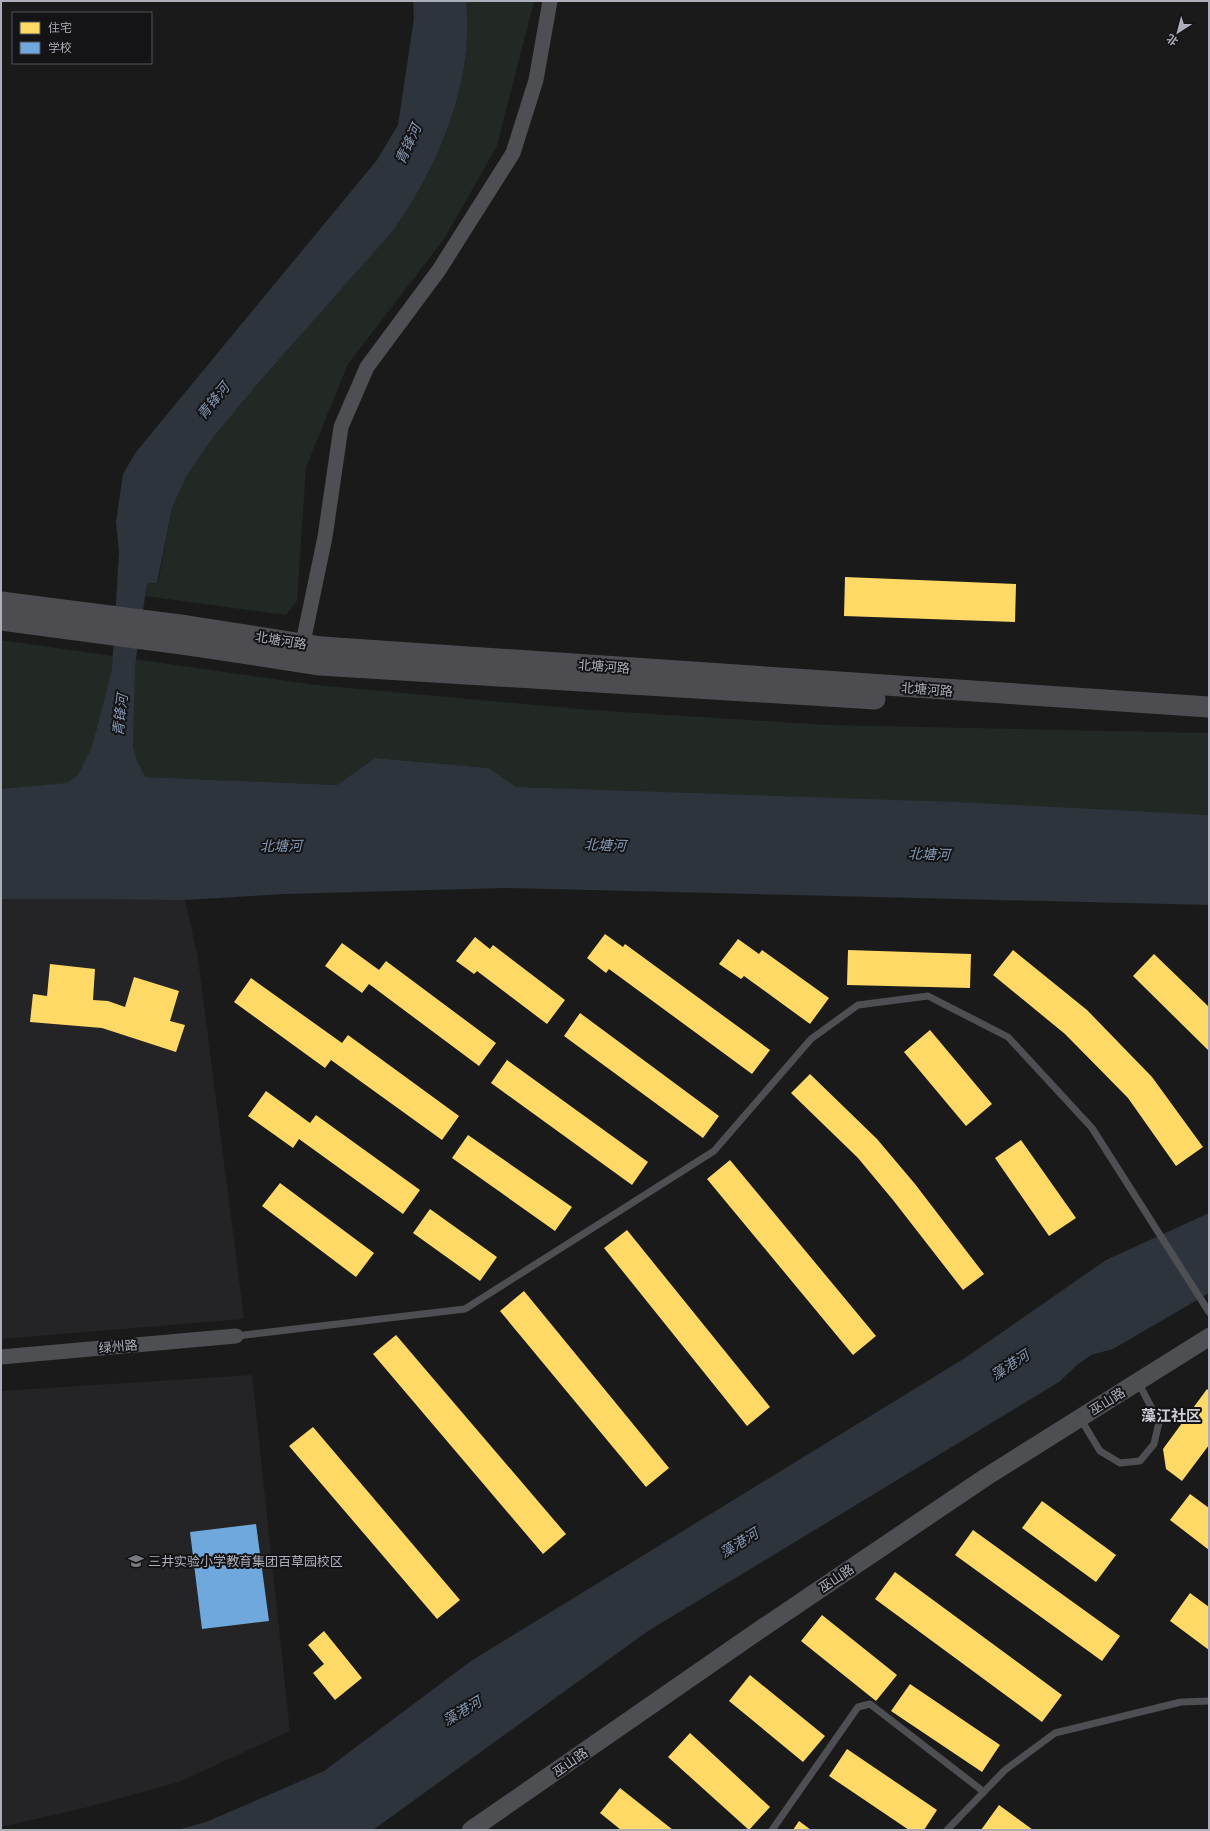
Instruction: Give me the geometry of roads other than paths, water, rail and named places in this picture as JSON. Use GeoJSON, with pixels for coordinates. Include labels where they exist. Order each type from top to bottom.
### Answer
{"type":"FeatureCollection","features":[{"type":"Feature","properties":{"kind":"main road","name":"北塘河路"},"geometry":{"type":"LineString","coordinates":[[1,602],[99,624]]}},
{"type":"Feature","properties":{"kind":"main road","name":"北塘河路"},"geometry":{"type":"LineString","coordinates":[[1,620],[99,624],[189,635],[301,652],[330,647],[1209,707]]}},
{"type":"Feature","properties":{"kind":"main road","name":"北塘河路"},"geometry":{"type":"LineString","coordinates":[[301,652],[320,665],[1209,720]]}},
{"type":"Feature","properties":{"kind":"street"},"geometry":{"type":"LineString","coordinates":[[301,652],[325,537],[341,427],[367,368],[439,270],[513,153],[536,80],[550,1]]}},
{"type":"Feature","properties":{"kind":"street","name":"绿州路"},"geometry":{"type":"LineString","coordinates":[[1,1356],[236,1336]]}},
{"type":"Feature","properties":{"kind":"street","name":"巫山路"},"geometry":{"type":"LineString","coordinates":[[471,1830],[758,1631],[986,1477],[1209,1337]]}},
{"type":"Feature","properties":{"kind":"lane"},"geometry":{"type":"LineString","coordinates":[[236,1336],[465,1309],[714,1151],[811,1040],[858,1005],[928,996],[1008,1037],[1092,1128],[1208,1311]]}},
{"type":"Feature","properties":{"kind":"lane"},"geometry":{"type":"LineString","coordinates":[[1080,1418],[1100,1451],[1120,1463],[1140,1461],[1154,1444],[1159,1422],[1138,1382]]}},
{"type":"Feature","properties":{"kind":"lane"},"geometry":{"type":"LineString","coordinates":[[947,1830],[1005,1770],[1055,1733],[1181,1702],[1209,1701]]}},
{"type":"Feature","properties":{"kind":"lane"},"geometry":{"type":"LineString","coordinates":[[772,1830],[858,1706],[870,1704],[984,1792]]}},
{"type":"Feature","properties":{"kind":"water"},"geometry":{"type":"Polygon","coordinates":[[[413,1],[466,1],[467,31],[465,62],[459,92],[450,122],[438,152],[424,180],[409,207],[392,232],[260,381],[211,440],[186,477],[172,508],[157,583],[147,583],[135,666],[133,747],[137,761],[145,777],[337,785],[375,758],[489,768],[516,787],[956,802],[1209,815],[1209,905],[505,888],[284,894],[185,900],[1,899],[1,789],[67,783],[78,775],[92,747],[112,670],[119,552],[116,522],[123,474],[136,452],[377,160],[398,125],[414,18],[413,1]]]}},
{"type":"Feature","properties":{"kind":"water","name":"藻港河"},"geometry":{"type":"Polygon","coordinates":[[[1209,1213],[1209,1293],[1113,1349],[1091,1355],[1077,1365],[1059,1382],[648,1631],[373,1830],[177,1830],[206,1822],[324,1771],[471,1661],[965,1358],[1106,1260],[1209,1213]]]}},
{"type":"Feature","properties":{"kind":"place","name":"三井实验小学教育集团百草园校区"},"geometry":{"type":"Point","coordinates":[136,1561]}},
{"type":"Feature","properties":{"kind":"district","name":"藻江社区"},"geometry":{"type":"Point","coordinates":[1171,1416]}},
{"type":"Feature","properties":{"kind":"water label","name":"青锋河"},"geometry":{"type":"Point","coordinates":[408,144]}},
{"type":"Feature","properties":{"kind":"water label","name":"青锋河"},"geometry":{"type":"Point","coordinates":[213,401]}},
{"type":"Feature","properties":{"kind":"water label","name":"青锋河"},"geometry":{"type":"Point","coordinates":[120,715]}},
{"type":"Feature","properties":{"kind":"water label","name":"北塘河"},"geometry":{"type":"Point","coordinates":[605,845]}},
{"type":"Feature","properties":{"kind":"water label","name":"北塘河"},"geometry":{"type":"Point","coordinates":[281,846]}},
{"type":"Feature","properties":{"kind":"water label","name":"北塘河"},"geometry":{"type":"Point","coordinates":[929,854]}}]}
